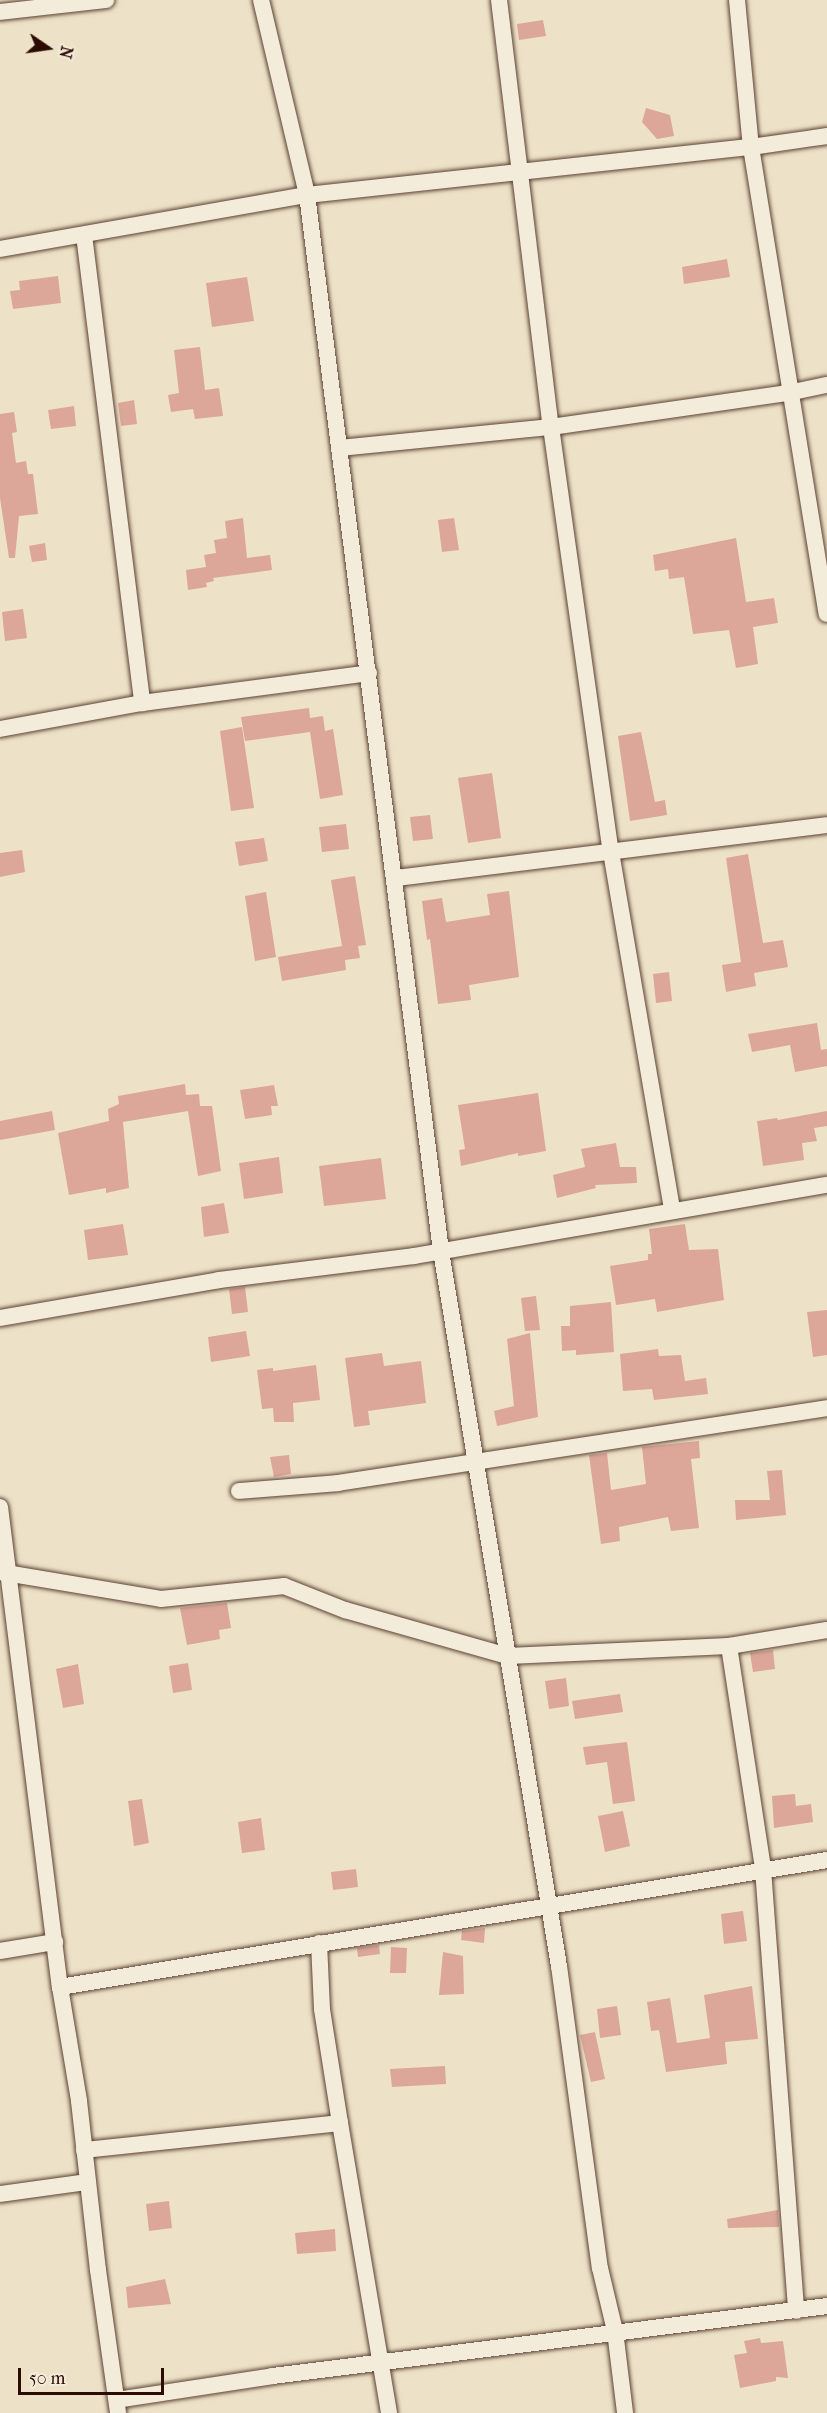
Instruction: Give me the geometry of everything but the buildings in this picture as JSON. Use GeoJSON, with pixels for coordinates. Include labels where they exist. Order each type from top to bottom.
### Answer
{"type":"FeatureCollection","features":[{"type":"Feature","properties":{"kind":"street"},"geometry":{"type":"LineString","coordinates":[[0,12],[106,0]]}},
{"type":"Feature","properties":{"kind":"street"},"geometry":{"type":"LineString","coordinates":[[261,0],[307,195],[396,878],[441,1251],[549,1906],[600,2268],[615,2331],[626,2413]]}},
{"type":"Feature","properties":{"kind":"street"},"geometry":{"type":"LineString","coordinates":[[500,0],[551,427],[611,852],[672,1210]]}},
{"type":"Feature","properties":{"kind":"street"},"geometry":{"type":"LineString","coordinates":[[737,0],[751,147],[793,392],[827,614]]}},
{"type":"Feature","properties":{"kind":"street"},"geometry":{"type":"LineString","coordinates":[[0,249],[307,195],[751,147],[827,136]]}},
{"type":"Feature","properties":{"kind":"street"},"geometry":{"type":"LineString","coordinates":[[84,235],[142,703]]}},
{"type":"Feature","properties":{"kind":"street"},"geometry":{"type":"LineString","coordinates":[[340,448],[551,427],[793,392],[827,385]]}},
{"type":"Feature","properties":{"kind":"street"},"geometry":{"type":"LineString","coordinates":[[0,729],[142,703],[369,673]]}},
{"type":"Feature","properties":{"kind":"street"},"geometry":{"type":"LineString","coordinates":[[396,878],[827,825]]}},
{"type":"Feature","properties":{"kind":"street"},"geometry":{"type":"LineString","coordinates":[[0,1318],[219,1280],[414,1256],[827,1185]]}},
{"type":"Feature","properties":{"kind":"street"},"geometry":{"type":"LineString","coordinates":[[239,1491],[338,1483],[827,1408]]}},
{"type":"Feature","properties":{"kind":"street"},"geometry":{"type":"LineString","coordinates":[[0,1507],[5,1573],[60,1987],[79,2101],[87,2182],[118,2407],[273,2376],[827,2306]]}},
{"type":"Feature","properties":{"kind":"street"},"geometry":{"type":"LineString","coordinates":[[5,1573],[161,1599],[284,1586],[345,1610],[507,1656],[729,1646],[827,1630]]}},
{"type":"Feature","properties":{"kind":"street"},"geometry":{"type":"LineString","coordinates":[[729,1646],[763,1869],[796,2311]]}},
{"type":"Feature","properties":{"kind":"street"},"geometry":{"type":"LineString","coordinates":[[60,1987],[827,1860]]}},
{"type":"Feature","properties":{"kind":"street"},"geometry":{"type":"LineString","coordinates":[[0,1951],[55,1942]]}},
{"type":"Feature","properties":{"kind":"street"},"geometry":{"type":"LineString","coordinates":[[319,1943],[322,2008],[389,2413]]}},
{"type":"Feature","properties":{"kind":"street"},"geometry":{"type":"LineString","coordinates":[[84,2150],[340,2123]]}},
{"type":"Feature","properties":{"kind":"street"},"geometry":{"type":"LineString","coordinates":[[0,2194],[87,2182]]}}]}
